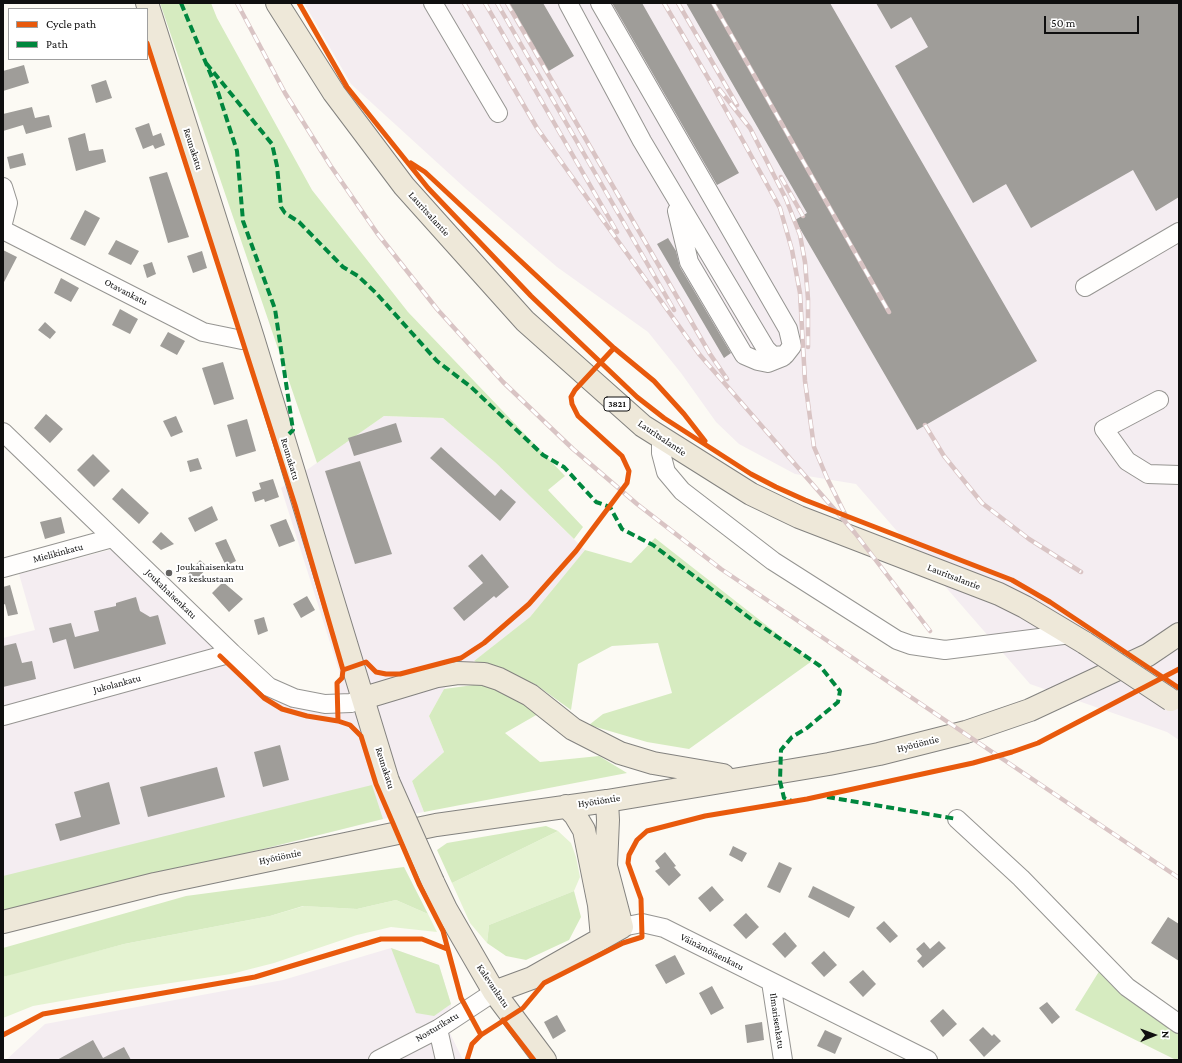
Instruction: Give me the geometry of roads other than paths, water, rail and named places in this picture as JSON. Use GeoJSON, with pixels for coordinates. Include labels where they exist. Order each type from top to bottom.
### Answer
{"type":"FeatureCollection","features":[{"type":"Feature","properties":{"kind":"main road","name":"Reunakatu"},"geometry":{"type":"LineString","coordinates":[[147,3],[253,338],[364,698],[388,781],[446,909]]}},
{"type":"Feature","properties":{"kind":"main road","name":"Lauritsalantie"},"geometry":{"type":"LineString","coordinates":[[277,3],[334,93],[404,186],[525,321],[643,426],[661,439],[751,494],[799,517],[999,594],[1078,638],[1175,703]]}},
{"type":"Feature","properties":{"kind":"main road","name":"Hyötiöntie"},"geometry":{"type":"LineString","coordinates":[[3,922],[155,884],[389,834],[436,825],[607,801],[744,779],[879,754],[966,732],[1030,710],[1098,680],[1148,655],[1179,634]]}},
{"type":"Feature","properties":{"kind":"main road"},"geometry":{"type":"LineString","coordinates":[[364,698],[437,676],[458,673],[484,674],[499,679],[530,695],[573,729],[620,753],[653,763],[744,779]]}},
{"type":"Feature","properties":{"kind":"main road"},"geometry":{"type":"LineString","coordinates":[[607,801],[608,820],[606,866],[614,903],[622,927]]}},
{"type":"Feature","properties":{"kind":"main road"},"geometry":{"type":"LineString","coordinates":[[566,806],[575,815],[584,830],[596,892],[602,938]]}},
{"type":"Feature","properties":{"kind":"main road","name":"Kalevankatu"},"geometry":{"type":"LineString","coordinates":[[446,909],[494,992],[545,1060]]}},
{"type":"Feature","properties":{"kind":"main road","name":"Väinämöisenkatu"},"geometry":{"type":"LineString","coordinates":[[494,992],[532,978],[622,927]]}},
{"type":"Feature","properties":{"kind":"street"},"geometry":{"type":"LineString","coordinates":[[433,3],[498,113]]}},
{"type":"Feature","properties":{"kind":"street"},"geometry":{"type":"LineString","coordinates":[[568,3],[642,142],[766,350],[773,356],[785,355],[792,346],[788,329],[600,3]]}},
{"type":"Feature","properties":{"kind":"street"},"geometry":{"type":"LineString","coordinates":[[3,187],[8,203],[3,223]]}},
{"type":"Feature","properties":{"kind":"street","name":"Otavankatu"},"geometry":{"type":"LineString","coordinates":[[3,230],[204,332],[242,340],[253,338]]}},
{"type":"Feature","properties":{"kind":"street"},"geometry":{"type":"LineString","coordinates":[[1085,287],[1179,232]]}},
{"type":"Feature","properties":{"kind":"street"},"geometry":{"type":"LineString","coordinates":[[1159,400],[1104,428],[1127,461],[1148,474],[1179,475]]}},
{"type":"Feature","properties":{"kind":"street","name":"Joukahaisenkatu"},"geometry":{"type":"LineString","coordinates":[[3,432],[269,687],[294,698],[325,704],[338,705],[351,703],[364,698]]}},
{"type":"Feature","properties":{"kind":"street"},"geometry":{"type":"LineString","coordinates":[[661,439],[661,453],[666,472],[682,491],[773,561],[897,640],[911,645],[945,650],[1078,638]]}},
{"type":"Feature","properties":{"kind":"street","name":"Mielikinkatu"},"geometry":{"type":"LineString","coordinates":[[3,568],[112,538]]}},
{"type":"Feature","properties":{"kind":"street","name":"Jukolankatu"},"geometry":{"type":"LineString","coordinates":[[3,716],[232,653]]}},
{"type":"Feature","properties":{"kind":"street"},"geometry":{"type":"LineString","coordinates":[[957,819],[1021,878],[1127,987],[1179,1024]]}},
{"type":"Feature","properties":{"kind":"street","name":"Väinämöisenkatu"},"geometry":{"type":"LineString","coordinates":[[622,927],[642,922],[664,928],[928,1060]]}},
{"type":"Feature","properties":{"kind":"street","name":"Ilmarisenkatu"},"geometry":{"type":"LineString","coordinates":[[772,982],[783,1060]]}},
{"type":"Feature","properties":{"kind":"street","name":"Nosturikatu"},"geometry":{"type":"LineString","coordinates":[[378,1060],[438,1029],[494,992]]}},
{"type":"Feature","properties":{"kind":"street"},"geometry":{"type":"LineString","coordinates":[[438,1029],[445,1060]]}},
{"type":"Feature","properties":{"kind":"railway"},"geometry":{"type":"LineString","coordinates":[[237,3],[285,93],[330,165],[377,233],[437,309],[503,382],[573,449],[637,504],[721,569],[1179,878]]}},
{"type":"Feature","properties":{"kind":"railway"},"geometry":{"type":"LineString","coordinates":[[464,3],[537,128],[699,354],[855,533],[930,631]]}},
{"type":"Feature","properties":{"kind":"railway"},"geometry":{"type":"LineString","coordinates":[[485,3],[617,232]]}},
{"type":"Feature","properties":{"kind":"railway"},"geometry":{"type":"LineString","coordinates":[[497,3],[674,310]]}},
{"type":"Feature","properties":{"kind":"railway"},"geometry":{"type":"LineString","coordinates":[[507,3],[710,354],[727,379]]}},
{"type":"Feature","properties":{"kind":"railway"},"geometry":{"type":"LineString","coordinates":[[664,3],[711,83],[780,208],[792,250],[800,293],[805,381],[814,447],[827,478],[847,518]]}},
{"type":"Feature","properties":{"kind":"railway"},"geometry":{"type":"LineString","coordinates":[[678,3],[737,105]]}},
{"type":"Feature","properties":{"kind":"railway"},"geometry":{"type":"LineString","coordinates":[[713,3],[889,312]]}},
{"type":"Feature","properties":{"kind":"railway"},"geometry":{"type":"LineString","coordinates":[[719,89],[750,128],[786,199],[800,235],[805,262],[808,299],[808,347]]}},
{"type":"Feature","properties":{"kind":"railway"},"geometry":{"type":"LineString","coordinates":[[781,177],[803,216]]}},
{"type":"Feature","properties":{"kind":"railway"},"geometry":{"type":"LineString","coordinates":[[925,425],[944,456],[982,503],[1029,539],[1081,572]]}},
{"type":"Feature","properties":{"kind":"place","name":"Joukahaisenkatu 78 keskustaan"},"geometry":{"type":"Point","coordinates":[169,573]}}]}
